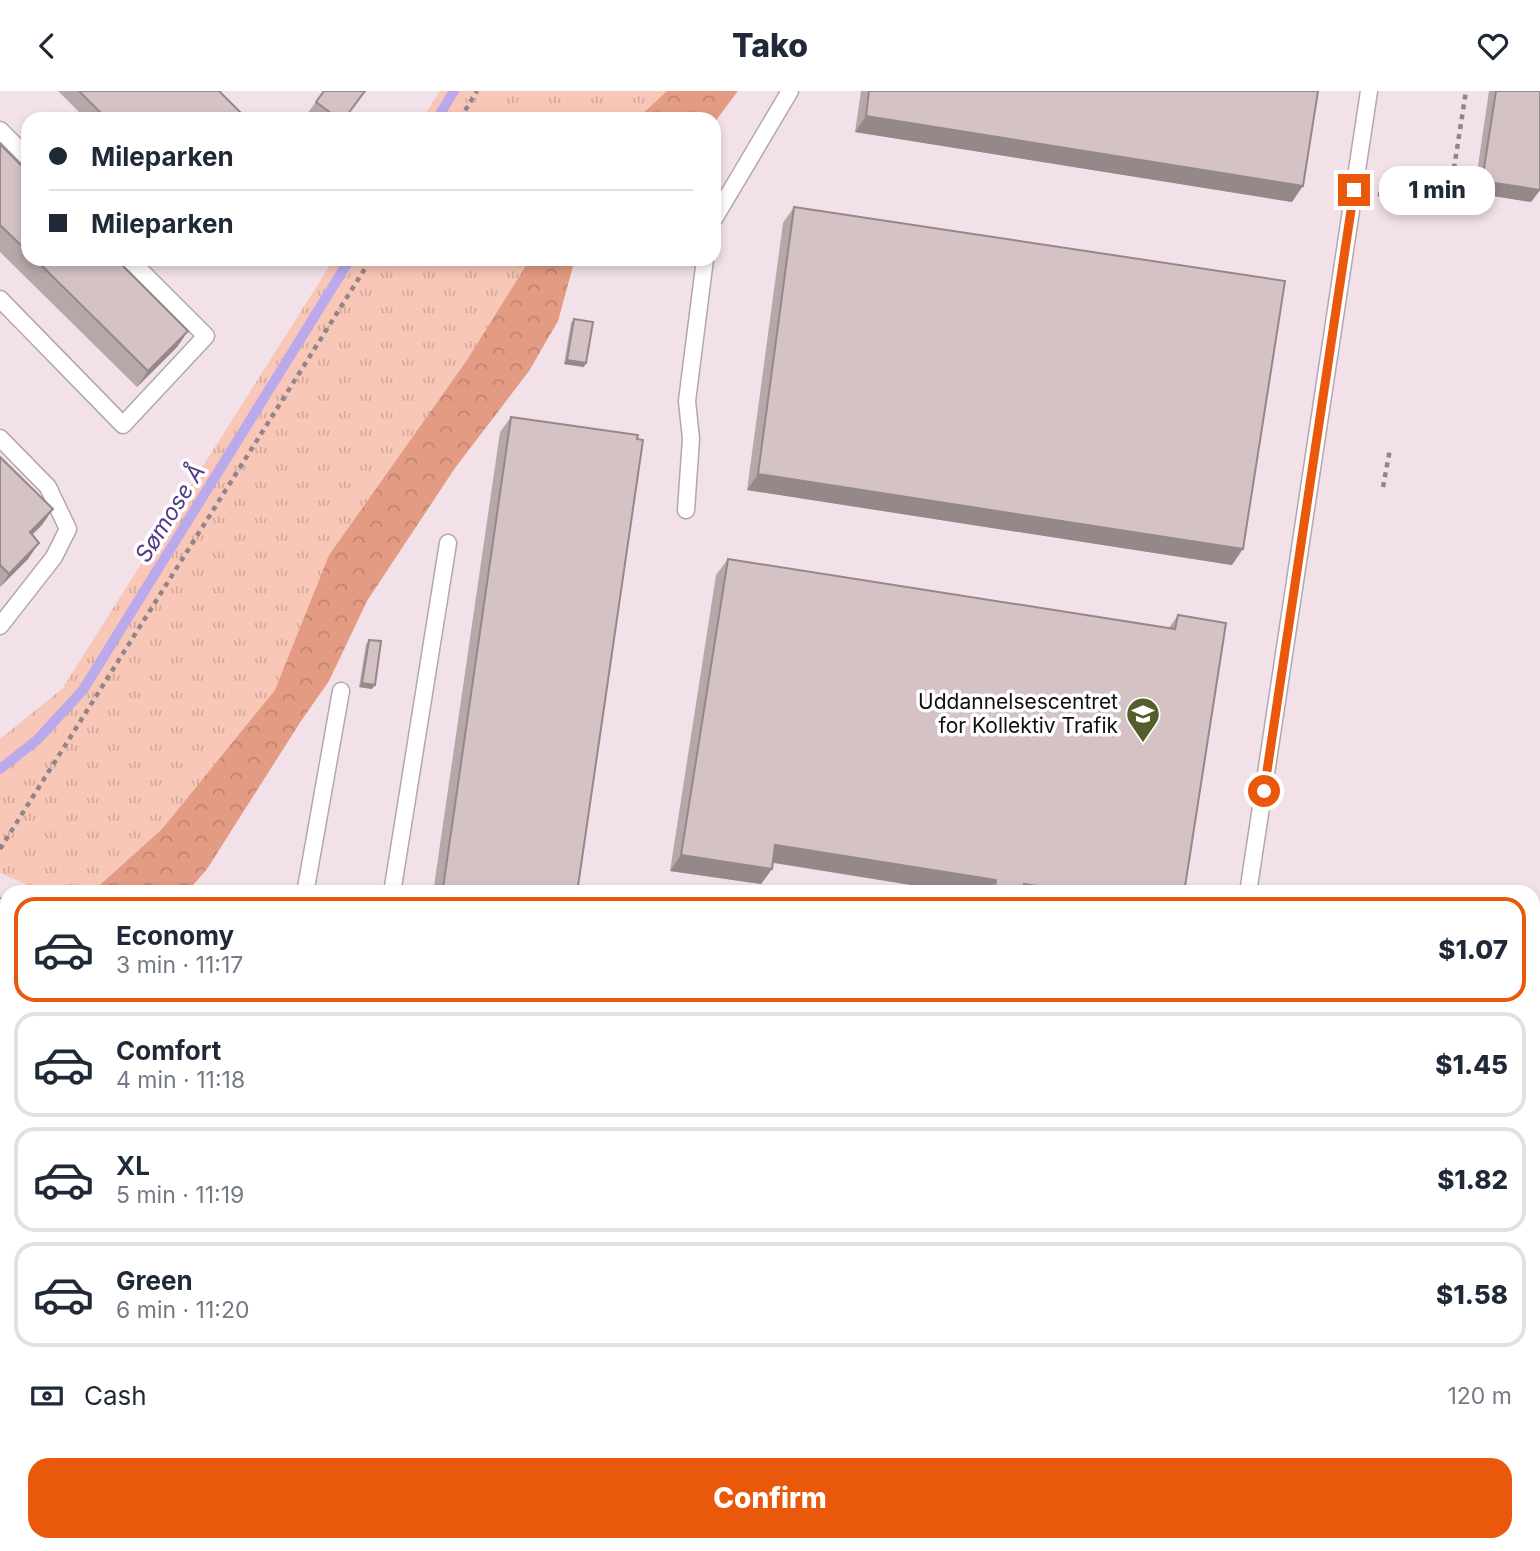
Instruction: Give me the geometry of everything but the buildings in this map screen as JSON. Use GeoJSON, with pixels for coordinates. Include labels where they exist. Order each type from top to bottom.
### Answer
{"type":"FeatureCollection","features":[{"type":"Feature","properties":{"kind":"lane"},"geometry":{"type":"LineString","coordinates":[[721,207],[790,91]]}},
{"type":"Feature","properties":{"kind":"lane"},"geometry":{"type":"LineString","coordinates":[[1249,885],[1369,91]]}},
{"type":"Feature","properties":{"kind":"lane"},"geometry":{"type":"LineString","coordinates":[[0,130],[21,151]]}},
{"type":"Feature","properties":{"kind":"lane"},"geometry":{"type":"LineString","coordinates":[[0,299],[123,425],[206,336],[136,266]]}},
{"type":"Feature","properties":{"kind":"lane"},"geometry":{"type":"LineString","coordinates":[[686,509],[691,439],[687,401],[704,266]]}},
{"type":"Feature","properties":{"kind":"lane"},"geometry":{"type":"LineString","coordinates":[[0,438],[48,487],[68,529],[54,557],[0,627]]}},
{"type":"Feature","properties":{"kind":"lane"},"geometry":{"type":"LineString","coordinates":[[393,885],[448,543]]}},
{"type":"Feature","properties":{"kind":"lane"},"geometry":{"type":"LineString","coordinates":[[307,885],[341,691]]}},
{"type":"Feature","properties":{"kind":"path"},"geometry":{"type":"LineString","coordinates":[[464,112],[477,91]]}},
{"type":"Feature","properties":{"kind":"path"},"geometry":{"type":"LineString","coordinates":[[1354,190],[1448,207],[1466,91]]}},
{"type":"Feature","properties":{"kind":"path"},"geometry":{"type":"LineString","coordinates":[[1422,213],[1424,202]]}},
{"type":"Feature","properties":{"kind":"path"},"geometry":{"type":"LineString","coordinates":[[0,849],[368,266]]}},
{"type":"Feature","properties":{"kind":"path"},"geometry":{"type":"LineString","coordinates":[[1383,487],[1390,449]]}},
{"type":"Feature","properties":{"kind":"green space"},"geometry":{"type":"Polygon","coordinates":[[[440,91],[667,91],[644,112],[426,112],[440,91]]]}},
{"type":"Feature","properties":{"kind":"green space"},"geometry":{"type":"Polygon","coordinates":[[[667,91],[738,91],[721,114],[644,112],[667,91]]]}},
{"type":"Feature","properties":{"kind":"green space"},"geometry":{"type":"Polygon","coordinates":[[[330,266],[526,266],[467,360],[329,555],[275,690],[162,829],[100,885],[28,885],[0,873],[0,739],[62,689],[330,266]]]}},
{"type":"Feature","properties":{"kind":"green space"},"geometry":{"type":"Polygon","coordinates":[[[526,266],[573,266],[558,321],[529,371],[455,468],[367,601],[329,681],[207,869],[193,885],[100,885],[162,829],[275,690],[329,555],[467,360],[526,266]]]}},
{"type":"Feature","properties":{"kind":"waterway","name":"Sømose Å"},"geometry":{"type":"LineString","coordinates":[[441,112],[454,91]]}},
{"type":"Feature","properties":{"kind":"waterway","name":"Sømose Å"},"geometry":{"type":"LineString","coordinates":[[0,769],[37,740],[83,690],[346,266]]}},
{"type":"Feature","properties":{"kind":"place","name":"Uddannelsescentret for Kollektiv Trafik"},"geometry":{"type":"Point","coordinates":[1143,744]}},
{"type":"Feature","properties":{"kind":"route"},"geometry":{"type":"LineString","coordinates":[[1264,791],[1354,190]]}}]}
